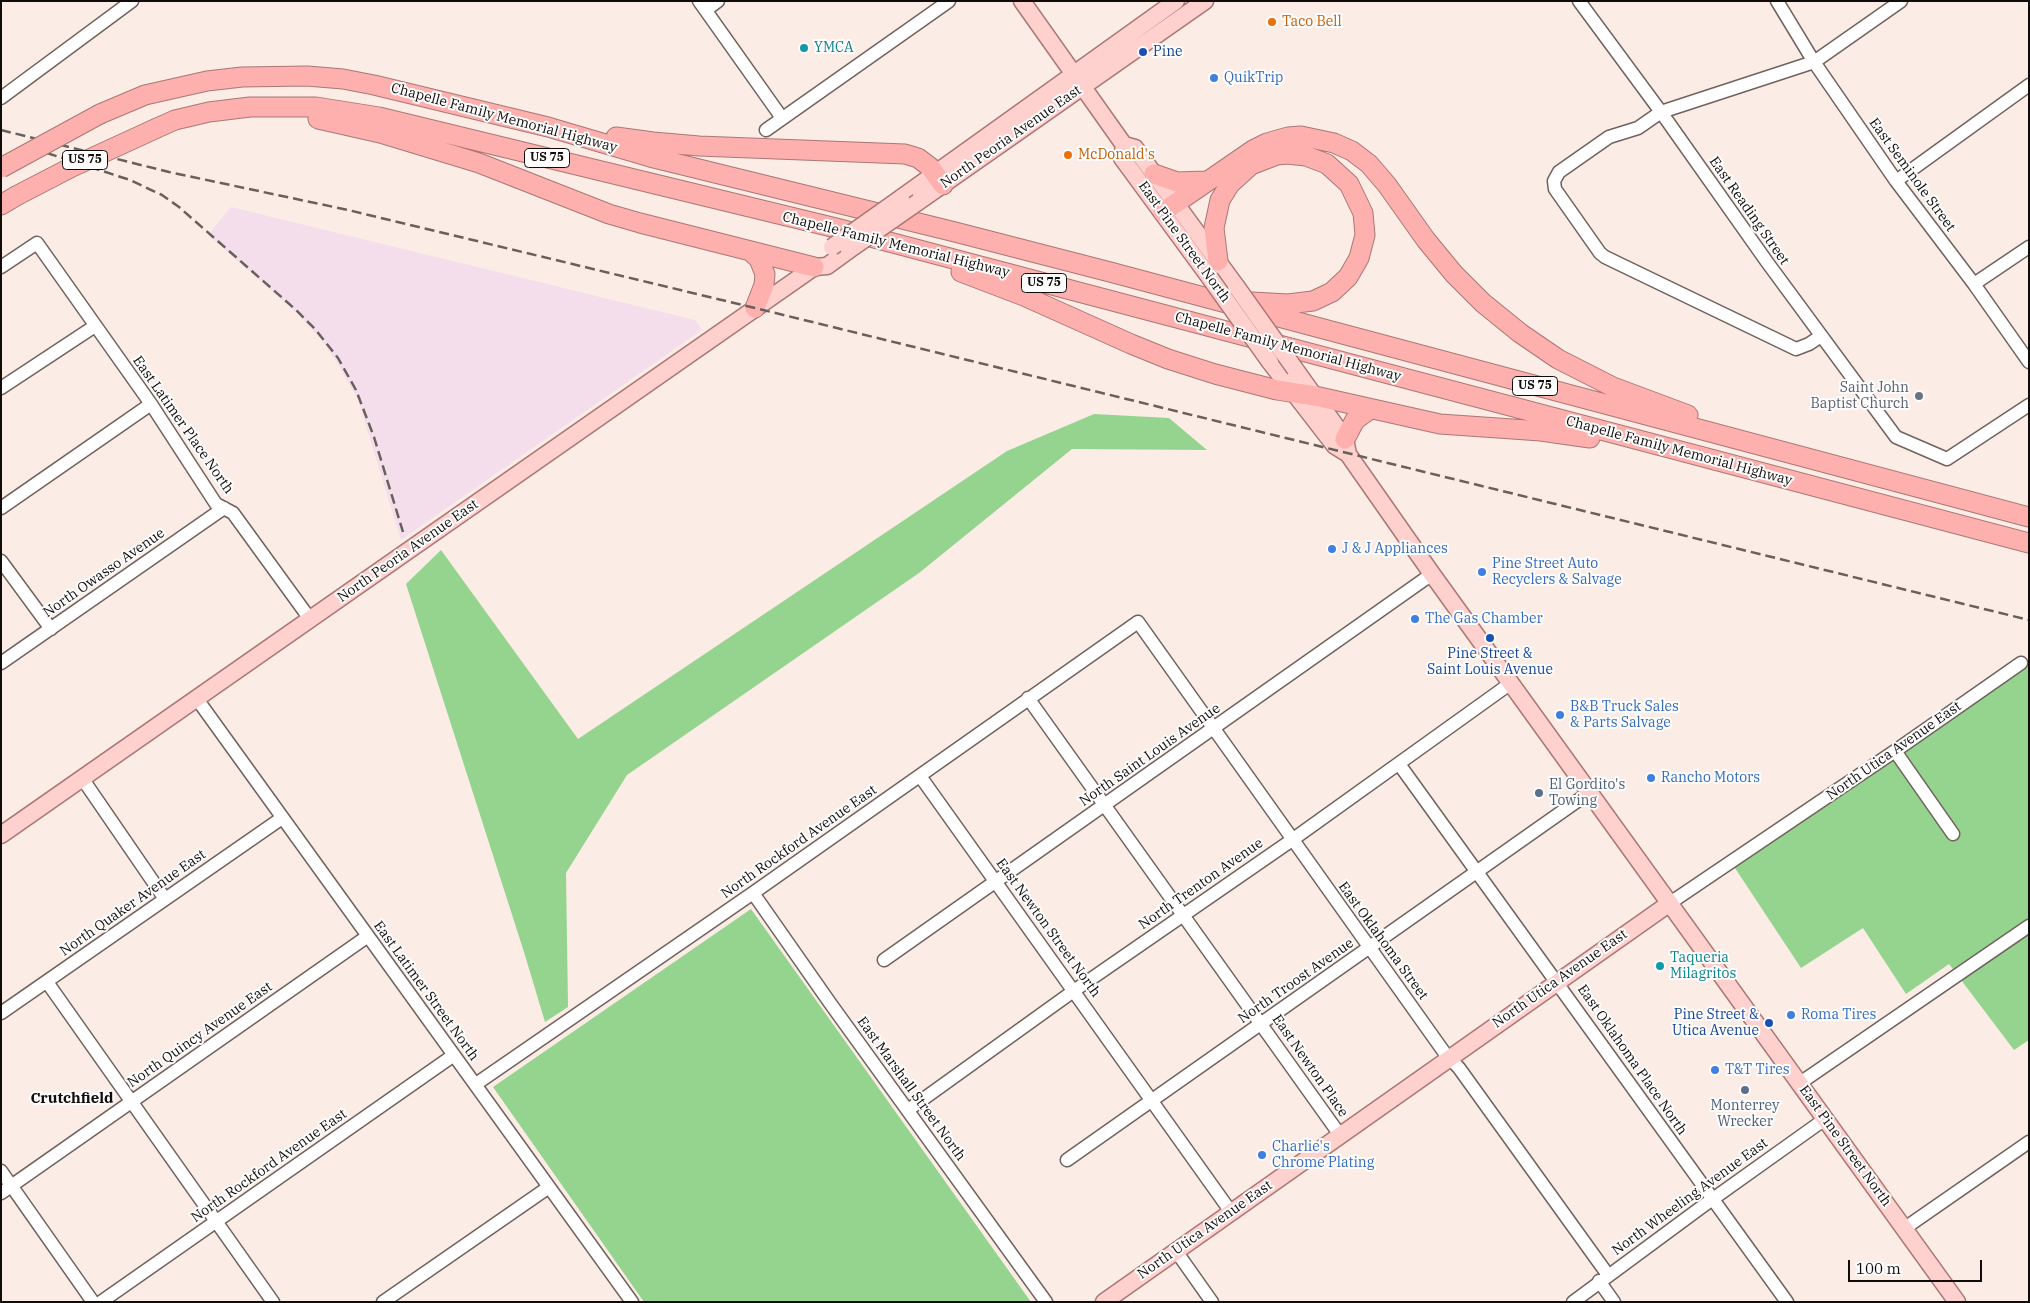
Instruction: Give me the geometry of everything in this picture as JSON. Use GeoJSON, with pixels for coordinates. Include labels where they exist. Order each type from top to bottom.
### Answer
{"type":"FeatureCollection","features":[{"type":"Feature","properties":{"kind":"highway","name":"Chapelle Family Memorial Highway"},"geometry":{"type":"LineString","coordinates":[[1,168],[100,114],[145,95],[207,81],[242,77],[307,76],[343,79],[548,127],[650,157],[954,232],[2029,517]]}},
{"type":"Feature","properties":{"kind":"highway"},"geometry":{"type":"LineString","coordinates":[[250,107],[350,125],[380,133],[479,164],[640,223],[814,267]]}},
{"type":"Feature","properties":{"kind":"highway","name":"Chapelle Family Memorial Highway"},"geometry":{"type":"LineString","coordinates":[[9,200],[98,154],[175,120],[209,112],[250,107],[316,107],[379,117],[878,239],[2029,543]]}},
{"type":"Feature","properties":{"kind":"highway"},"geometry":{"type":"LineString","coordinates":[[548,127],[653,142],[690,145],[905,154],[918,158],[930,167],[939,179]]}},
{"type":"Feature","properties":{"kind":"highway"},"geometry":{"type":"LineString","coordinates":[[1169,207],[1253,150],[1279,139],[1300,136],[1343,146],[1365,160],[1378,174],[1431,246],[1467,288],[1501,319],[1537,346],[1574,368],[1613,387],[1781,451]]}},
{"type":"Feature","properties":{"kind":"highway"},"geometry":{"type":"LineString","coordinates":[[1209,299],[1288,304],[1313,301],[1332,292],[1354,268],[1363,246],[1365,225],[1359,202],[1350,184],[1327,164],[1318,160],[1287,154],[1260,160],[1237,176],[1220,200],[1214,228],[1214,269]]}},
{"type":"Feature","properties":{"kind":"highway"},"geometry":{"type":"LineString","coordinates":[[1154,174],[1177,182],[1206,181]]}},
{"type":"Feature","properties":{"kind":"highway"},"geometry":{"type":"LineString","coordinates":[[878,239],[1024,296],[1168,359],[1215,374],[1369,410],[1440,424],[1541,431],[1685,452]]}},
{"type":"Feature","properties":{"kind":"highway"},"geometry":{"type":"LineString","coordinates":[[750,251],[759,258],[765,274],[764,285],[755,308]]}},
{"type":"Feature","properties":{"kind":"highway"},"geometry":{"type":"LineString","coordinates":[[1346,446],[1355,420],[1369,410]]}},
{"type":"Feature","properties":{"kind":"main road","name":"East Pine Street North"},"geometry":{"type":"LineString","coordinates":[[1022,1],[1124,145],[1135,148],[1154,174],[1169,207]]}},
{"type":"Feature","properties":{"kind":"main road","name":"North Peoria Avenue East"},"geometry":{"type":"LineString","coordinates":[[1,835],[814,267],[827,266],[918,202],[939,179],[1072,74],[1176,1]]}},
{"type":"Feature","properties":{"kind":"main road","name":"North Peoria Avenue East"},"geometry":{"type":"LineString","coordinates":[[814,267],[819,256],[901,198],[939,179],[1082,88],[1205,1]]}},
{"type":"Feature","properties":{"kind":"main road","name":"East Pine Street North"},"geometry":{"type":"LineString","coordinates":[[1124,145],[1122,158],[1169,207],[1214,269],[1270,362],[1335,446],[1346,446]]}},
{"type":"Feature","properties":{"kind":"main road","name":"East Pine Street North"},"geometry":{"type":"LineString","coordinates":[[1214,269],[1236,286],[1296,369],[1432,574],[1957,1302]]}},
{"type":"Feature","properties":{"kind":"main road","name":"North Utica Avenue East"},"geometry":{"type":"LineString","coordinates":[[1104,1302],[1670,903]]}},
{"type":"Feature","properties":{"kind":"street"},"geometry":{"type":"LineString","coordinates":[[1,98],[116,6],[132,1]]}},
{"type":"Feature","properties":{"kind":"street"},"geometry":{"type":"LineString","coordinates":[[718,1],[702,6],[782,118]]}},
{"type":"Feature","properties":{"kind":"street"},"geometry":{"type":"LineString","coordinates":[[766,130],[949,1]]}},
{"type":"Feature","properties":{"kind":"street","name":"East Reading Street"},"geometry":{"type":"LineString","coordinates":[[1579,1],[1896,437],[1947,459],[2029,406]]}},
{"type":"Feature","properties":{"kind":"street","name":"East Seminole Street"},"geometry":{"type":"LineString","coordinates":[[1777,1],[1814,62],[1896,181],[1974,284],[2029,362]]}},
{"type":"Feature","properties":{"kind":"street"},"geometry":{"type":"LineString","coordinates":[[1821,336],[1809,344],[1796,349],[1600,253],[1555,189],[1555,178],[1559,172],[1609,137],[1638,128],[1661,112],[1814,62],[1901,1]]}},
{"type":"Feature","properties":{"kind":"street"},"geometry":{"type":"LineString","coordinates":[[1896,181],[2029,85]]}},
{"type":"Feature","properties":{"kind":"street","name":"East Latimer Place North"},"geometry":{"type":"LineString","coordinates":[[1,267],[37,243],[151,404],[216,504],[233,513],[310,619]]}},
{"type":"Feature","properties":{"kind":"street"},"geometry":{"type":"LineString","coordinates":[[1974,284],[2029,247]]}},
{"type":"Feature","properties":{"kind":"street"},"geometry":{"type":"LineString","coordinates":[[1,388],[95,326]]}},
{"type":"Feature","properties":{"kind":"street"},"geometry":{"type":"LineString","coordinates":[[1,508],[151,404]]}},
{"type":"Feature","properties":{"kind":"street","name":"North Owasso Avenue"},"geometry":{"type":"LineString","coordinates":[[1,663],[224,508]]}},
{"type":"Feature","properties":{"kind":"street"},"geometry":{"type":"LineString","coordinates":[[1,561],[51,628]]}},
{"type":"Feature","properties":{"kind":"street","name":"North Saint Louis Avenue"},"geometry":{"type":"LineString","coordinates":[[884,960],[1432,574]]}},
{"type":"Feature","properties":{"kind":"street","name":"East Oklahoma Street"},"geometry":{"type":"LineString","coordinates":[[1138,622],[1292,840],[1450,1058],[1604,1278],[1614,1302]]}},
{"type":"Feature","properties":{"kind":"street","name":"North Rockford Avenue East"},"geometry":{"type":"LineString","coordinates":[[476,1084],[753,893],[1138,622]]}},
{"type":"Feature","properties":{"kind":"street","name":"North Utica Avenue East"},"geometry":{"type":"LineString","coordinates":[[1670,903],[1895,751],[2021,663]]}},
{"type":"Feature","properties":{"kind":"street","name":"North Trenton Avenue"},"geometry":{"type":"LineString","coordinates":[[908,1110],[1075,990],[1292,840],[1511,683]]}},
{"type":"Feature","properties":{"kind":"street","name":"East Newton Place"},"geometry":{"type":"LineString","coordinates":[[1028,698],[1340,1135]]}},
{"type":"Feature","properties":{"kind":"street","name":"East Latimer Street North"},"geometry":{"type":"LineString","coordinates":[[196,699],[632,1302]]}},
{"type":"Feature","properties":{"kind":"street"},"geometry":{"type":"LineString","coordinates":[[1895,751],[1953,834]]}},
{"type":"Feature","properties":{"kind":"street","name":"East Oklahoma Place North"},"geometry":{"type":"LineString","coordinates":[[1399,764],[1787,1302]]}},
{"type":"Feature","properties":{"kind":"street","name":"East Newton Street North"},"geometry":{"type":"LineString","coordinates":[[920,776],[1075,990],[1232,1212]]}},
{"type":"Feature","properties":{"kind":"street"},"geometry":{"type":"LineString","coordinates":[[82,778],[165,899]]}},
{"type":"Feature","properties":{"kind":"street","name":"North Troost Avenue"},"geometry":{"type":"LineString","coordinates":[[1067,1160],[1590,792]]}},
{"type":"Feature","properties":{"kind":"street","name":"North Quaker Avenue East"},"geometry":{"type":"LineString","coordinates":[[1,1013],[282,818]]}},
{"type":"Feature","properties":{"kind":"street","name":"East Marshall Street North"},"geometry":{"type":"LineString","coordinates":[[753,893],[1046,1302]]}},
{"type":"Feature","properties":{"kind":"street"},"geometry":{"type":"LineString","coordinates":[[1800,1083],[2029,926]]}},
{"type":"Feature","properties":{"kind":"street","name":"North Quincy Avenue East"},"geometry":{"type":"LineString","coordinates":[[6,1190],[368,936]]}},
{"type":"Feature","properties":{"kind":"street"},"geometry":{"type":"LineString","coordinates":[[47,982],[272,1302]]}},
{"type":"Feature","properties":{"kind":"street","name":"North Rockford Avenue East"},"geometry":{"type":"LineString","coordinates":[[101,1302],[454,1055]]}},
{"type":"Feature","properties":{"kind":"street","name":"North Wheeling Avenue East"},"geometry":{"type":"LineString","coordinates":[[1573,1302],[1712,1199],[1825,1119]]}},
{"type":"Feature","properties":{"kind":"street"},"geometry":{"type":"LineString","coordinates":[[1905,1228],[2029,1142]]}},
{"type":"Feature","properties":{"kind":"street"},"geometry":{"type":"LineString","coordinates":[[1,1171],[6,1190],[93,1302]]}},
{"type":"Feature","properties":{"kind":"street"},"geometry":{"type":"LineString","coordinates":[[384,1302],[549,1187]]}},
{"type":"Feature","properties":{"kind":"street"},"geometry":{"type":"LineString","coordinates":[[1176,1251],[1212,1302]]}},
{"type":"Feature","properties":{"kind":"shaded area"},"geometry":{"type":"Polygon","coordinates":[[[231,207],[695,320],[702,330],[401,540],[358,400],[336,361],[322,341],[300,316],[208,235],[231,207]]]}},
{"type":"Feature","properties":{"kind":"green space"},"geometry":{"type":"Polygon","coordinates":[[[1094,414],[1169,418],[1207,450],[1072,449],[919,573],[627,775],[566,873],[568,1007],[545,1022],[406,584],[441,550],[578,739],[1007,451],[1094,414]]]}},
{"type":"Feature","properties":{"kind":"green space"},"geometry":{"type":"Polygon","coordinates":[[[2021,663],[2029,664],[2029,1040],[2014,1050],[1949,964],[1906,994],[1863,928],[1801,968],[1731,862],[2021,663]]]}},
{"type":"Feature","properties":{"kind":"green space"},"geometry":{"type":"Polygon","coordinates":[[[751,909],[1031,1302],[644,1302],[493,1087],[751,909]]]}},
{"type":"Feature","properties":{"kind":"railway"},"geometry":{"type":"LineString","coordinates":[[1,130],[169,172],[348,210],[755,308],[2029,620]]}},
{"type":"Feature","properties":{"kind":"railway"},"geometry":{"type":"LineString","coordinates":[[47,153],[130,180],[162,195],[179,207],[295,309],[315,329],[338,358],[356,390],[374,437],[403,532]]}},
{"type":"Feature","properties":{"kind":"place","name":"Taco Bell"},"geometry":{"type":"Point","coordinates":[1272,22]}},
{"type":"Feature","properties":{"kind":"place","name":"YMCA"},"geometry":{"type":"Point","coordinates":[804,48]}},
{"type":"Feature","properties":{"kind":"place","name":"Pine"},"geometry":{"type":"Point","coordinates":[1143,52]}},
{"type":"Feature","properties":{"kind":"place","name":"QuikTrip"},"geometry":{"type":"Point","coordinates":[1214,78]}},
{"type":"Feature","properties":{"kind":"place","name":"McDonald's"},"geometry":{"type":"Point","coordinates":[1068,155]}},
{"type":"Feature","properties":{"kind":"place","name":"Saint John Baptist Church"},"geometry":{"type":"Point","coordinates":[1919,396]}},
{"type":"Feature","properties":{"kind":"place","name":"J & J Appliances"},"geometry":{"type":"Point","coordinates":[1332,549]}},
{"type":"Feature","properties":{"kind":"place","name":"Pine Street Auto Recyclers & Salvage"},"geometry":{"type":"Point","coordinates":[1482,572]}},
{"type":"Feature","properties":{"kind":"place","name":"The Gas Chamber"},"geometry":{"type":"Point","coordinates":[1415,619]}},
{"type":"Feature","properties":{"kind":"place","name":"Pine Street & Saint Louis Avenue"},"geometry":{"type":"Point","coordinates":[1490,638]}},
{"type":"Feature","properties":{"kind":"place","name":"B&B Truck Sales & Parts Salvage"},"geometry":{"type":"Point","coordinates":[1560,715]}},
{"type":"Feature","properties":{"kind":"place","name":"Rancho Motors"},"geometry":{"type":"Point","coordinates":[1651,778]}},
{"type":"Feature","properties":{"kind":"place","name":"El Gordito's Towing"},"geometry":{"type":"Point","coordinates":[1539,793]}},
{"type":"Feature","properties":{"kind":"place","name":"Taqueria Milagritos"},"geometry":{"type":"Point","coordinates":[1660,966]}},
{"type":"Feature","properties":{"kind":"place","name":"Roma Tires"},"geometry":{"type":"Point","coordinates":[1791,1015]}},
{"type":"Feature","properties":{"kind":"place","name":"Pine Street & Utica Avenue"},"geometry":{"type":"Point","coordinates":[1769,1023]}},
{"type":"Feature","properties":{"kind":"place","name":"T&T Tires"},"geometry":{"type":"Point","coordinates":[1715,1070]}},
{"type":"Feature","properties":{"kind":"place","name":"Monterrey Wrecker"},"geometry":{"type":"Point","coordinates":[1745,1090]}},
{"type":"Feature","properties":{"kind":"place","name":"Charlie's Chrome Plating"},"geometry":{"type":"Point","coordinates":[1262,1155]}},
{"type":"Feature","properties":{"kind":"district","name":"Crutchfield"},"geometry":{"type":"Point","coordinates":[72,1099]}}]}
